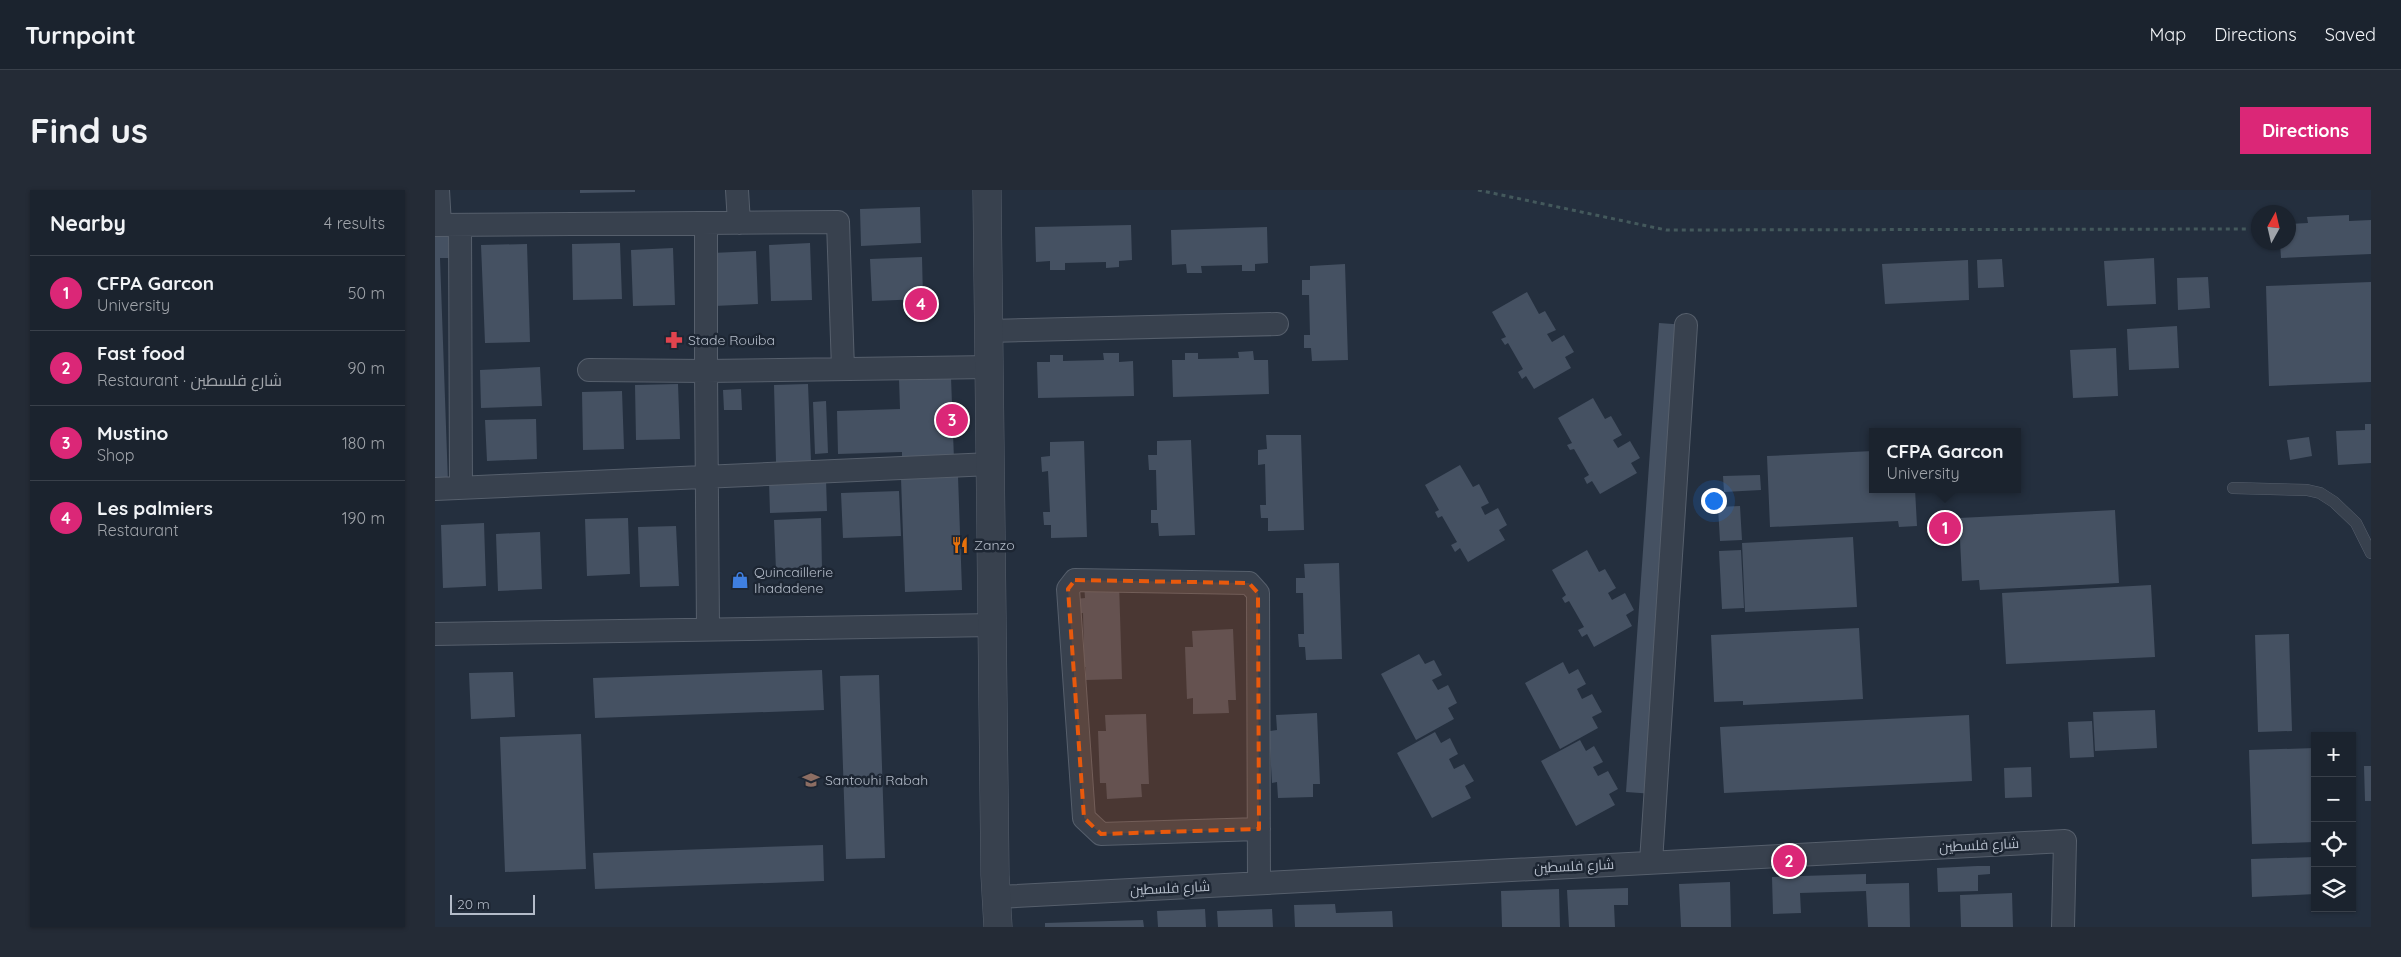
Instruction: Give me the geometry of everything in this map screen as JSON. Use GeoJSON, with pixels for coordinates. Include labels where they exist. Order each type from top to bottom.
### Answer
{"type":"FeatureCollection","features":[{"type":"Feature","properties":{"kind":"street"},"geometry":{"type":"LineString","coordinates":[[438,190],[445,225],[461,488]]}},
{"type":"Feature","properties":{"kind":"street"},"geometry":{"type":"LineString","coordinates":[[737,190],[739,223]]}},
{"type":"Feature","properties":{"kind":"street"},"geometry":{"type":"LineString","coordinates":[[987,190],[994,625],[995,875],[998,897],[998,927]]}},
{"type":"Feature","properties":{"kind":"street"},"geometry":{"type":"LineString","coordinates":[[445,225],[839,222],[843,369]]}},
{"type":"Feature","properties":{"kind":"street"},"geometry":{"type":"LineString","coordinates":[[706,223],[708,629]]}},
{"type":"Feature","properties":{"kind":"street"},"geometry":{"type":"LineString","coordinates":[[989,331],[1277,324]]}},
{"type":"Feature","properties":{"kind":"street"},"geometry":{"type":"LineString","coordinates":[[1651,862],[1686,325]]}},
{"type":"Feature","properties":{"kind":"street"},"geometry":{"type":"LineString","coordinates":[[589,370],[706,371],[990,367]]}},
{"type":"Feature","properties":{"kind":"street"},"geometry":{"type":"LineString","coordinates":[[435,489],[991,464]]}},
{"type":"Feature","properties":{"kind":"street"},"geometry":{"type":"LineString","coordinates":[[1259,829],[1101,834],[1083,818],[1068,589],[1075,580],[1249,583],[1258,593],[1259,829],[1259,883]]}},
{"type":"Feature","properties":{"kind":"street"},"geometry":{"type":"LineString","coordinates":[[435,634],[994,625]]}},
{"type":"Feature","properties":{"kind":"street","name":"شارع فلسطين"},"geometry":{"type":"LineString","coordinates":[[998,897],[2065,840],[2063,927]]}},
{"type":"Feature","properties":{"kind":"lane"},"geometry":{"type":"LineString","coordinates":[[2233,488],[2307,490],[2320,493],[2335,502],[2356,523],[2371,553]]}},
{"type":"Feature","properties":{"kind":"path"},"geometry":{"type":"LineString","coordinates":[[1478,190],[1666,230],[2247,229]]}},
{"type":"Feature","properties":{"kind":"highlighted area"},"geometry":{"type":"Polygon","coordinates":[[[1075,580],[1249,583],[1258,593],[1259,829],[1101,834],[1084,818],[1068,589],[1075,580]]]}},
{"type":"Feature","properties":{"kind":"building"},"geometry":{"type":"Polygon","coordinates":[[[580,190],[635,190],[635,192],[580,193],[580,190]]]}},
{"type":"Feature","properties":{"kind":"building"},"geometry":{"type":"Polygon","coordinates":[[[920,207],[921,243],[861,246],[860,209],[920,207]]]}},
{"type":"Feature","properties":{"kind":"building"},"geometry":{"type":"Polygon","coordinates":[[[2349,215],[2349,221],[2371,220],[2371,254],[2281,258],[2280,250],[2296,250],[2296,224],[2308,223],[2307,217],[2349,215]]]}},
{"type":"Feature","properties":{"kind":"building"},"geometry":{"type":"Polygon","coordinates":[[[1131,225],[1132,260],[1119,261],[1119,267],[1106,268],[1106,262],[1065,263],[1065,270],[1050,270],[1050,261],[1036,262],[1035,227],[1131,225]]]}},
{"type":"Feature","properties":{"kind":"building"},"geometry":{"type":"Polygon","coordinates":[[[1267,227],[1268,263],[1255,264],[1255,271],[1242,271],[1242,265],[1201,266],[1202,273],[1187,273],[1186,264],[1172,265],[1171,230],[1267,227]]]}},
{"type":"Feature","properties":{"kind":"building"},"geometry":{"type":"Polygon","coordinates":[[[448,232],[449,258],[440,258],[448,483],[435,484],[435,233],[448,232]]]}},
{"type":"Feature","properties":{"kind":"building"},"geometry":{"type":"Polygon","coordinates":[[[620,243],[622,299],[573,300],[572,244],[620,243]]]}},
{"type":"Feature","properties":{"kind":"building"},"geometry":{"type":"Polygon","coordinates":[[[810,243],[812,300],[771,301],[769,245],[810,243]]]}},
{"type":"Feature","properties":{"kind":"building"},"geometry":{"type":"Polygon","coordinates":[[[527,244],[530,342],[485,343],[481,245],[527,244]]]}},
{"type":"Feature","properties":{"kind":"building"},"geometry":{"type":"Polygon","coordinates":[[[673,248],[675,305],[633,306],[631,250],[673,248]]]}},
{"type":"Feature","properties":{"kind":"building"},"geometry":{"type":"Polygon","coordinates":[[[756,251],[758,304],[714,306],[712,253],[756,251]]]}},
{"type":"Feature","properties":{"kind":"building"},"geometry":{"type":"Polygon","coordinates":[[[922,257],[923,299],[872,301],[870,259],[922,257]]]}},
{"type":"Feature","properties":{"kind":"building"},"geometry":{"type":"Polygon","coordinates":[[[2154,258],[2156,304],[2107,306],[2104,261],[2154,258]]]}},
{"type":"Feature","properties":{"kind":"building"},"geometry":{"type":"Polygon","coordinates":[[[2002,259],[2004,287],[1978,288],[1977,260],[2002,259]]]}},
{"type":"Feature","properties":{"kind":"building"},"geometry":{"type":"Polygon","coordinates":[[[1968,260],[1969,300],[1885,304],[1882,264],[1968,260]]]}},
{"type":"Feature","properties":{"kind":"building"},"geometry":{"type":"Polygon","coordinates":[[[1345,264],[1348,360],[1312,361],[1311,348],[1304,348],[1304,335],[1310,335],[1309,295],[1302,295],[1302,280],[1310,280],[1310,266],[1345,264]]]}},
{"type":"Feature","properties":{"kind":"building"},"geometry":{"type":"Polygon","coordinates":[[[2208,277],[2210,308],[2178,310],[2177,278],[2208,277]]]}},
{"type":"Feature","properties":{"kind":"building"},"geometry":{"type":"Polygon","coordinates":[[[2371,282],[2371,382],[2269,386],[2266,286],[2371,282]]]}},
{"type":"Feature","properties":{"kind":"building"},"geometry":{"type":"Polygon","coordinates":[[[1527,292],[1539,314],[1545,311],[1556,330],[1547,334],[1552,342],[1564,335],[1574,352],[1565,357],[1571,368],[1534,389],[1526,376],[1522,379],[1518,372],[1523,369],[1508,343],[1505,345],[1501,339],[1506,337],[1492,312],[1527,292]]]}},
{"type":"Feature","properties":{"kind":"building"},"geometry":{"type":"Polygon","coordinates":[[[1659,323],[1686,325],[1654,794],[1626,792],[1659,323]]]}},
{"type":"Feature","properties":{"kind":"building"},"geometry":{"type":"Polygon","coordinates":[[[2177,326],[2179,368],[2129,370],[2127,329],[2177,326]]]}},
{"type":"Feature","properties":{"kind":"building"},"geometry":{"type":"Polygon","coordinates":[[[2116,348],[2118,396],[2073,398],[2070,350],[2116,348]]]}},
{"type":"Feature","properties":{"kind":"building"},"geometry":{"type":"Polygon","coordinates":[[[1253,351],[1254,360],[1268,360],[1269,394],[1173,397],[1172,360],[1185,360],[1185,353],[1198,353],[1198,359],[1239,358],[1238,352],[1253,351]]]}},
{"type":"Feature","properties":{"kind":"building"},"geometry":{"type":"Polygon","coordinates":[[[1103,353],[1119,353],[1119,362],[1133,361],[1134,396],[1038,398],[1037,362],[1050,362],[1050,355],[1063,355],[1063,361],[1104,360],[1103,353]]]}},
{"type":"Feature","properties":{"kind":"building"},"geometry":{"type":"Polygon","coordinates":[[[540,367],[542,406],[481,408],[480,370],[540,367]]]}},
{"type":"Feature","properties":{"kind":"building"},"geometry":{"type":"Polygon","coordinates":[[[951,377],[954,460],[902,461],[902,452],[838,454],[837,411],[900,409],[899,379],[951,377]]]}},
{"type":"Feature","properties":{"kind":"building"},"geometry":{"type":"Polygon","coordinates":[[[678,384],[680,439],[636,440],[635,385],[678,384]]]}},
{"type":"Feature","properties":{"kind":"building"},"geometry":{"type":"Polygon","coordinates":[[[808,384],[811,461],[776,462],[774,385],[808,384]]]}},
{"type":"Feature","properties":{"kind":"building"},"geometry":{"type":"Polygon","coordinates":[[[741,389],[742,410],[724,410],[723,390],[741,389]]]}},
{"type":"Feature","properties":{"kind":"building"},"geometry":{"type":"Polygon","coordinates":[[[622,391],[624,449],[583,450],[582,392],[622,391]]]}},
{"type":"Feature","properties":{"kind":"building"},"geometry":{"type":"Polygon","coordinates":[[[1593,398],[1605,419],[1611,416],[1622,435],[1613,440],[1618,448],[1630,441],[1640,458],[1631,463],[1637,473],[1600,494],[1592,481],[1587,484],[1584,478],[1589,475],[1574,449],[1570,450],[1567,445],[1572,443],[1558,418],[1593,398]]]}},
{"type":"Feature","properties":{"kind":"building"},"geometry":{"type":"Polygon","coordinates":[[[826,401],[828,453],[815,454],[813,402],[826,401]]]}},
{"type":"Feature","properties":{"kind":"building"},"geometry":{"type":"Polygon","coordinates":[[[536,419],[537,459],[487,461],[485,420],[536,419]]]}},
{"type":"Feature","properties":{"kind":"building"},"geometry":{"type":"Polygon","coordinates":[[[2365,424],[2371,424],[2371,463],[2338,465],[2336,431],[2365,430],[2365,424]]]}},
{"type":"Feature","properties":{"kind":"building"},"geometry":{"type":"Polygon","coordinates":[[[1266,435],[1301,435],[1304,530],[1268,531],[1268,518],[1261,518],[1260,505],[1266,505],[1265,464],[1258,465],[1258,450],[1267,449],[1266,435]]]}},
{"type":"Feature","properties":{"kind":"building"},"geometry":{"type":"Polygon","coordinates":[[[2309,437],[2312,456],[2290,460],[2287,440],[2309,437]]]}},
{"type":"Feature","properties":{"kind":"building"},"geometry":{"type":"Polygon","coordinates":[[[1191,440],[1195,535],[1159,536],[1158,523],[1151,523],[1151,510],[1157,510],[1156,470],[1149,470],[1148,455],[1157,455],[1157,441],[1191,440]]]}},
{"type":"Feature","properties":{"kind":"building"},"geometry":{"type":"Polygon","coordinates":[[[1084,441],[1087,537],[1051,538],[1051,525],[1044,525],[1043,512],[1050,512],[1048,471],[1042,472],[1041,457],[1050,456],[1050,442],[1084,441]]]}},
{"type":"Feature","properties":{"kind":"building"},"geometry":{"type":"Polygon","coordinates":[[[1869,451],[1869,493],[1915,493],[1917,526],[1899,527],[1898,521],[1770,527],[1767,456],[1869,451]]]}},
{"type":"Feature","properties":{"kind":"building"},"geometry":{"type":"Polygon","coordinates":[[[1460,465],[1473,487],[1479,484],[1489,503],[1481,507],[1485,515],[1498,508],[1507,525],[1499,530],[1505,540],[1468,562],[1460,548],[1455,552],[1451,545],[1457,542],[1442,516],[1438,518],[1435,512],[1439,510],[1425,485],[1460,465]]]}},
{"type":"Feature","properties":{"kind":"building"},"geometry":{"type":"Polygon","coordinates":[[[1760,475],[1761,490],[1724,492],[1723,476],[1760,475]]]}},
{"type":"Feature","properties":{"kind":"building"},"geometry":{"type":"Polygon","coordinates":[[[958,476],[962,590],[905,592],[901,478],[958,476]]]}},
{"type":"Feature","properties":{"kind":"building"},"geometry":{"type":"Polygon","coordinates":[[[826,479],[827,511],[770,513],[769,481],[826,479]]]}},
{"type":"Feature","properties":{"kind":"building"},"geometry":{"type":"Polygon","coordinates":[[[899,491],[901,536],[843,538],[841,493],[899,491]]]}},
{"type":"Feature","properties":{"kind":"building"},"geometry":{"type":"Polygon","coordinates":[[[1740,506],[1742,540],[1720,541],[1718,507],[1740,506]]]}},
{"type":"Feature","properties":{"kind":"building"},"geometry":{"type":"Polygon","coordinates":[[[2115,510],[2119,583],[1980,590],[1979,580],[1962,581],[1959,518],[2115,510]]]}},
{"type":"Feature","properties":{"kind":"building"},"geometry":{"type":"Polygon","coordinates":[[[628,518],[630,574],[587,576],[585,519],[628,518]]]}},
{"type":"Feature","properties":{"kind":"building"},"geometry":{"type":"Polygon","coordinates":[[[821,518],[822,569],[776,571],[774,520],[821,518]]]}},
{"type":"Feature","properties":{"kind":"building"},"geometry":{"type":"Polygon","coordinates":[[[484,523],[486,586],[443,588],[441,525],[484,523]]]}},
{"type":"Feature","properties":{"kind":"building"},"geometry":{"type":"Polygon","coordinates":[[[676,526],[679,586],[640,587],[638,527],[676,526]]]}},
{"type":"Feature","properties":{"kind":"building"},"geometry":{"type":"Polygon","coordinates":[[[540,532],[542,589],[498,591],[496,534],[540,532]]]}},
{"type":"Feature","properties":{"kind":"building"},"geometry":{"type":"Polygon","coordinates":[[[1853,537],[1857,607],[1745,612],[1742,543],[1853,537]]]}},
{"type":"Feature","properties":{"kind":"building"},"geometry":{"type":"Polygon","coordinates":[[[1587,550],[1599,572],[1605,569],[1616,588],[1608,593],[1612,600],[1625,593],[1634,610],[1626,615],[1632,626],[1594,647],[1587,634],[1582,637],[1578,630],[1584,627],[1569,601],[1565,603],[1562,598],[1566,595],[1552,570],[1587,550]]]}},
{"type":"Feature","properties":{"kind":"building"},"geometry":{"type":"Polygon","coordinates":[[[1741,550],[1744,608],[1722,609],[1719,551],[1741,550]]]}},
{"type":"Feature","properties":{"kind":"building"},"geometry":{"type":"Polygon","coordinates":[[[1339,563],[1342,659],[1306,660],[1305,647],[1299,647],[1298,634],[1304,634],[1303,593],[1296,593],[1296,578],[1305,578],[1304,564],[1339,563]]]}},
{"type":"Feature","properties":{"kind":"building"},"geometry":{"type":"Polygon","coordinates":[[[1119,583],[1122,679],[1086,680],[1086,667],[1079,667],[1078,654],[1084,653],[1083,613],[1076,614],[1076,599],[1085,598],[1084,584],[1119,583]]]}},
{"type":"Feature","properties":{"kind":"building"},"geometry":{"type":"Polygon","coordinates":[[[2151,585],[2155,657],[2006,664],[2002,593],[2151,585]]]}},
{"type":"Feature","properties":{"kind":"building"},"geometry":{"type":"Polygon","coordinates":[[[1859,628],[1863,699],[1743,705],[1743,701],[1714,702],[1711,635],[1859,628]]]}},
{"type":"Feature","properties":{"kind":"building"},"geometry":{"type":"Polygon","coordinates":[[[1233,629],[1236,700],[1228,700],[1229,713],[1193,714],[1193,698],[1187,699],[1185,647],[1193,647],[1192,631],[1233,629]]]}},
{"type":"Feature","properties":{"kind":"building"},"geometry":{"type":"Polygon","coordinates":[[[2289,634],[2292,731],[2258,732],[2255,635],[2289,634]]]}},
{"type":"Feature","properties":{"kind":"building"},"geometry":{"type":"Polygon","coordinates":[[[1419,654],[1425,664],[1434,660],[1442,675],[1432,680],[1438,690],[1448,685],[1457,703],[1448,708],[1454,719],[1416,740],[1381,674],[1419,654]]]}},
{"type":"Feature","properties":{"kind":"building"},"geometry":{"type":"Polygon","coordinates":[[[1563,662],[1569,674],[1578,669],[1586,684],[1577,689],[1582,699],[1592,694],[1602,712],[1592,717],[1598,728],[1560,749],[1525,683],[1563,662]]]}},
{"type":"Feature","properties":{"kind":"building"},"geometry":{"type":"Polygon","coordinates":[[[822,670],[824,710],[595,718],[593,678],[822,670]]]}},
{"type":"Feature","properties":{"kind":"building"},"geometry":{"type":"Polygon","coordinates":[[[513,672],[515,717],[471,719],[469,673],[513,672]]]}},
{"type":"Feature","properties":{"kind":"building"},"geometry":{"type":"Polygon","coordinates":[[[879,675],[885,858],[846,859],[840,676],[879,675]]]}},
{"type":"Feature","properties":{"kind":"building"},"geometry":{"type":"Polygon","coordinates":[[[2155,710],[2157,748],[2095,751],[2093,712],[2155,710]]]}},
{"type":"Feature","properties":{"kind":"building"},"geometry":{"type":"Polygon","coordinates":[[[1317,713],[1320,784],[1313,784],[1313,797],[1278,798],[1277,782],[1272,783],[1269,731],[1277,730],[1276,715],[1317,713]]]}},
{"type":"Feature","properties":{"kind":"building"},"geometry":{"type":"Polygon","coordinates":[[[1146,714],[1149,784],[1141,784],[1142,797],[1107,799],[1106,783],[1100,783],[1098,731],[1106,731],[1105,715],[1146,714]]]}},
{"type":"Feature","properties":{"kind":"building"},"geometry":{"type":"Polygon","coordinates":[[[1969,715],[1972,781],[1724,793],[1720,727],[1969,715]]]}},
{"type":"Feature","properties":{"kind":"building"},"geometry":{"type":"Polygon","coordinates":[[[2092,721],[2094,757],[2070,758],[2068,722],[2092,721]]]}},
{"type":"Feature","properties":{"kind":"building"},"geometry":{"type":"Polygon","coordinates":[[[1435,732],[1441,743],[1450,738],[1458,754],[1449,759],[1454,769],[1464,764],[1474,781],[1465,786],[1471,798],[1432,818],[1397,753],[1435,732]]]}},
{"type":"Feature","properties":{"kind":"building"},"geometry":{"type":"Polygon","coordinates":[[[581,734],[586,869],[505,872],[500,737],[581,734]]]}},
{"type":"Feature","properties":{"kind":"building"},"geometry":{"type":"Polygon","coordinates":[[[1580,740],[1586,751],[1594,746],[1603,762],[1593,767],[1598,776],[1608,771],[1618,789],[1609,794],[1615,805],[1576,826],[1541,761],[1580,740]]]}},
{"type":"Feature","properties":{"kind":"building"},"geometry":{"type":"Polygon","coordinates":[[[2311,748],[2311,842],[2252,844],[2249,750],[2311,748]]]}},
{"type":"Feature","properties":{"kind":"building"},"geometry":{"type":"Polygon","coordinates":[[[2364,766],[2371,766],[2371,801],[2365,801],[2364,766]]]}},
{"type":"Feature","properties":{"kind":"building"},"geometry":{"type":"Polygon","coordinates":[[[2031,767],[2032,797],[2005,798],[2004,768],[2031,767]]]}},
{"type":"Feature","properties":{"kind":"building"},"geometry":{"type":"Polygon","coordinates":[[[823,845],[824,881],[595,889],[593,853],[823,845]]]}},
{"type":"Feature","properties":{"kind":"building"},"geometry":{"type":"Polygon","coordinates":[[[2311,857],[2311,894],[2252,897],[2251,859],[2311,857]]]}},
{"type":"Feature","properties":{"kind":"building"},"geometry":{"type":"Polygon","coordinates":[[[1990,866],[1990,874],[1978,875],[1978,891],[1938,892],[1937,868],[1990,866]]]}},
{"type":"Feature","properties":{"kind":"building"},"geometry":{"type":"Polygon","coordinates":[[[1866,874],[1866,884],[1909,883],[1910,927],[1868,927],[1866,891],[1800,893],[1801,913],[1773,914],[1772,877],[1866,874]]]}},
{"type":"Feature","properties":{"kind":"building"},"geometry":{"type":"Polygon","coordinates":[[[1730,882],[1731,927],[1681,927],[1679,884],[1730,882]]]}},
{"type":"Feature","properties":{"kind":"building"},"geometry":{"type":"Polygon","coordinates":[[[1628,888],[1628,905],[1614,905],[1615,927],[1569,927],[1567,890],[1628,888]]]}},
{"type":"Feature","properties":{"kind":"building"},"geometry":{"type":"Polygon","coordinates":[[[1559,889],[1560,927],[1502,927],[1501,891],[1559,889]]]}},
{"type":"Feature","properties":{"kind":"building"},"geometry":{"type":"Polygon","coordinates":[[[2012,893],[2013,927],[1961,927],[1960,895],[2012,893]]]}},
{"type":"Feature","properties":{"kind":"building"},"geometry":{"type":"Polygon","coordinates":[[[1335,904],[1336,913],[1392,911],[1393,927],[1295,927],[1294,905],[1335,904]]]}},
{"type":"Feature","properties":{"kind":"building"},"geometry":{"type":"Polygon","coordinates":[[[1205,909],[1206,927],[1158,927],[1157,911],[1205,909]]]}},
{"type":"Feature","properties":{"kind":"building"},"geometry":{"type":"Polygon","coordinates":[[[1272,909],[1273,927],[1218,927],[1217,911],[1272,909]]]}},
{"type":"Feature","properties":{"kind":"building"},"geometry":{"type":"Polygon","coordinates":[[[1143,920],[1144,927],[1045,927],[1045,923],[1143,920]]]}},
{"type":"Feature","properties":{"kind":"place","name":"Les palmiers"},"geometry":{"type":"Point","coordinates":[921,304]}},
{"type":"Feature","properties":{"kind":"place","name":"Stade Rouiba"},"geometry":{"type":"Point","coordinates":[674,340]}},
{"type":"Feature","properties":{"kind":"place","name":"Mustino"},"geometry":{"type":"Point","coordinates":[952,420]}},
{"type":"Feature","properties":{"kind":"place","name":"CFPA Garcon"},"geometry":{"type":"Point","coordinates":[1945,528]}},
{"type":"Feature","properties":{"kind":"place","name":"Zanzo"},"geometry":{"type":"Point","coordinates":[960,545]}},
{"type":"Feature","properties":{"kind":"place","name":"Quincaillerie Ihadadene"},"geometry":{"type":"Point","coordinates":[740,580]}},
{"type":"Feature","properties":{"kind":"place","name":"Santouhi Rabah"},"geometry":{"type":"Point","coordinates":[811,780]}},
{"type":"Feature","properties":{"kind":"place","name":"Fast food"},"geometry":{"type":"Point","coordinates":[1789,861]}}]}
